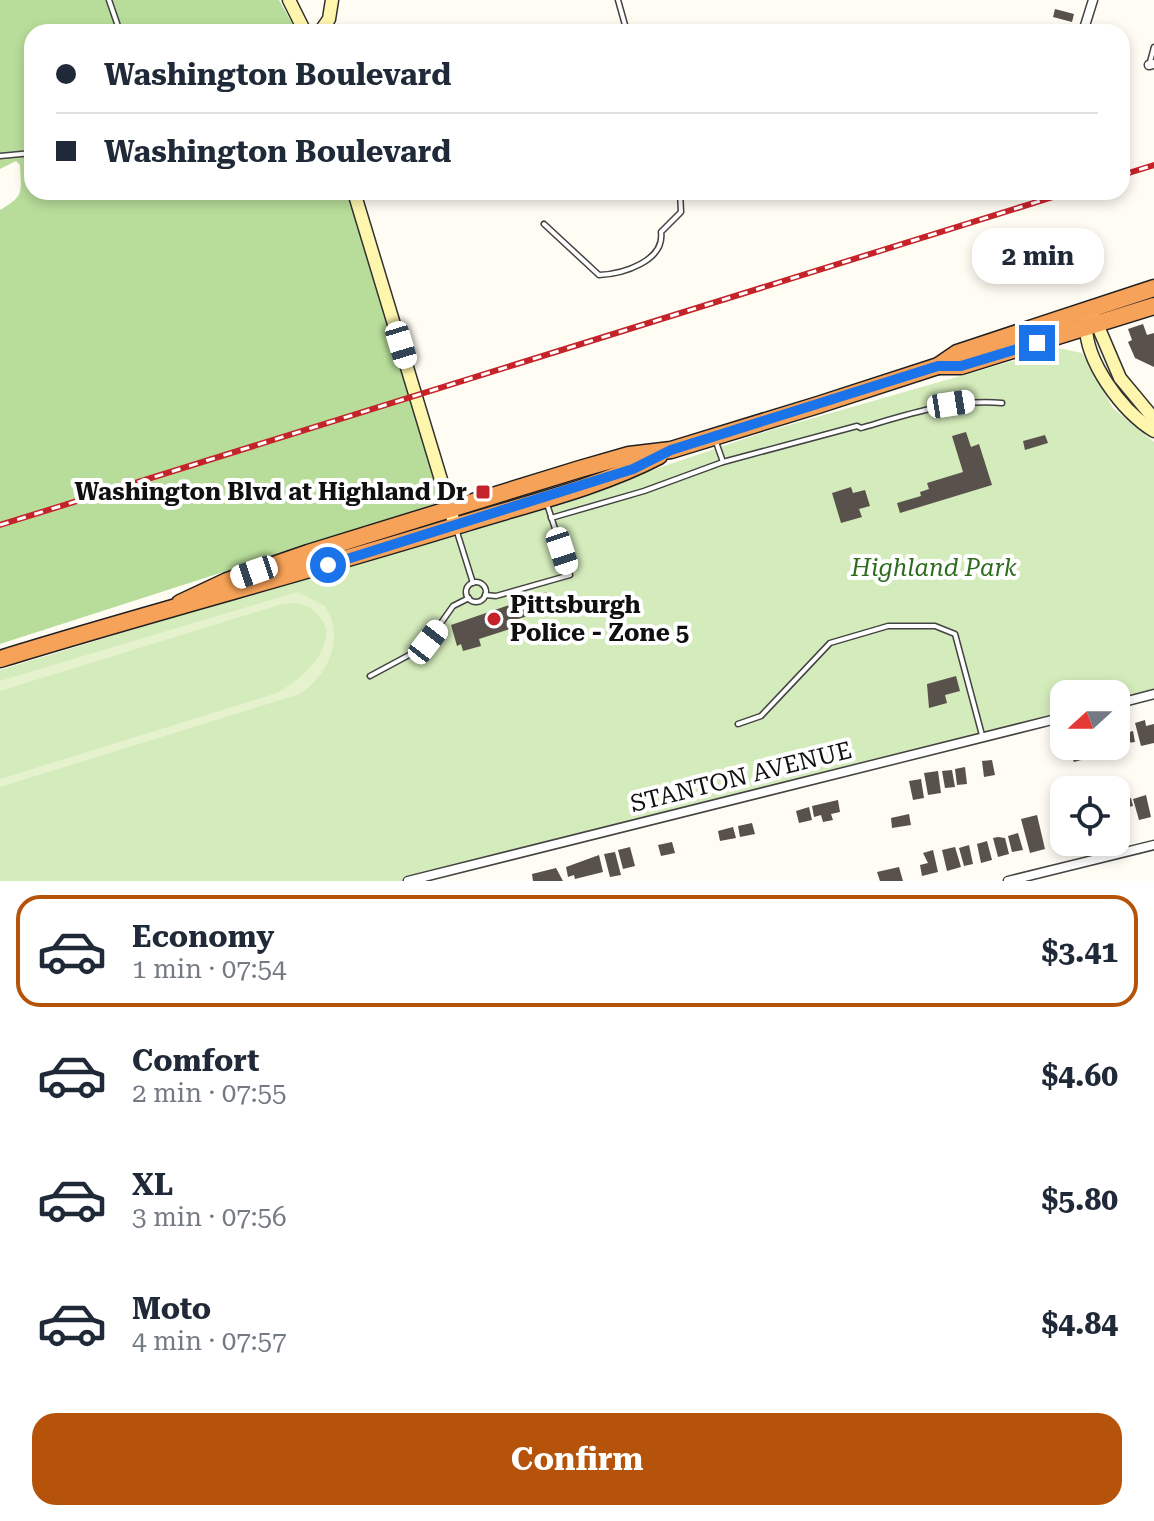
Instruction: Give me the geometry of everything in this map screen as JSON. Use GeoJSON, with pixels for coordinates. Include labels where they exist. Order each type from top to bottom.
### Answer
{"type":"FeatureCollection","features":[{"type":"Feature","properties":{"kind":"highway"},"geometry":{"type":"LineString","coordinates":[[180,603],[231,594],[545,498],[633,469],[671,450],[938,366],[957,353],[1154,288]]}},
{"type":"Feature","properties":{"kind":"highway"},"geometry":{"type":"LineString","coordinates":[[938,366],[961,366],[1154,306]]}},
{"type":"Feature","properties":{"kind":"highway"},"geometry":{"type":"LineString","coordinates":[[0,659],[180,603],[240,577],[451,509],[629,455],[671,450]]}},
{"type":"Feature","properties":{"kind":"street"},"geometry":{"type":"LineString","coordinates":[[289,0],[301,24]]}},
{"type":"Feature","properties":{"kind":"street"},"geometry":{"type":"LineString","coordinates":[[326,24],[332,0]]}},
{"type":"Feature","properties":{"kind":"street"},"geometry":{"type":"LineString","coordinates":[[1086,24],[1093,0]]}},
{"type":"Feature","properties":{"kind":"street"},"geometry":{"type":"LineString","coordinates":[[356,200],[455,526]]}},
{"type":"Feature","properties":{"kind":"street"},"geometry":{"type":"LineString","coordinates":[[1087,309],[1120,378],[1154,419]]}},
{"type":"Feature","properties":{"kind":"street"},"geometry":{"type":"LineString","coordinates":[[1093,325],[1099,368],[1113,393],[1134,416],[1154,431]]}},
{"type":"Feature","properties":{"kind":"street"},"geometry":{"type":"LineString","coordinates":[[1130,700],[1154,694]]}},
{"type":"Feature","properties":{"kind":"street","name":"STANTON AVENUE"},"geometry":{"type":"LineString","coordinates":[[408,881],[1050,721]]}},
{"type":"Feature","properties":{"kind":"street"},"geometry":{"type":"LineString","coordinates":[[1008,881],[1154,845]]}},
{"type":"Feature","properties":{"kind":"lane"},"geometry":{"type":"LineString","coordinates":[[109,0],[117,24]]}},
{"type":"Feature","properties":{"kind":"lane"},"geometry":{"type":"LineString","coordinates":[[618,0],[625,24]]}},
{"type":"Feature","properties":{"kind":"lane"},"geometry":{"type":"LineString","coordinates":[[1152,64],[1154,47]]}},
{"type":"Feature","properties":{"kind":"lane"},"geometry":{"type":"LineString","coordinates":[[0,156],[24,154]]}},
{"type":"Feature","properties":{"kind":"lane"},"geometry":{"type":"LineString","coordinates":[[544,224],[599,275],[610,275],[658,252],[663,242],[661,232],[681,212],[680,200]]}},
{"type":"Feature","properties":{"kind":"lane"},"geometry":{"type":"LineString","coordinates":[[551,518],[644,491],[723,462],[857,426],[861,428],[936,405],[972,401],[1002,403]]}},
{"type":"Feature","properties":{"kind":"lane"},"geometry":{"type":"LineString","coordinates":[[714,437],[723,462]]}},
{"type":"Feature","properties":{"kind":"lane"},"geometry":{"type":"LineString","coordinates":[[469,598],[477,602],[485,595],[496,596],[570,575],[545,498]]}},
{"type":"Feature","properties":{"kind":"lane"},"geometry":{"type":"LineString","coordinates":[[455,526],[473,583]]}},
{"type":"Feature","properties":{"kind":"lane"},"geometry":{"type":"LineString","coordinates":[[473,583],[482,584],[485,595]]}},
{"type":"Feature","properties":{"kind":"lane"},"geometry":{"type":"LineString","coordinates":[[469,598],[467,589],[473,583]]}},
{"type":"Feature","properties":{"kind":"lane"},"geometry":{"type":"LineString","coordinates":[[370,676],[424,647],[453,606],[469,598]]}},
{"type":"Feature","properties":{"kind":"lane"},"geometry":{"type":"LineString","coordinates":[[738,724],[761,716],[830,643],[888,626],[935,626],[955,634],[983,738]]}},
{"type":"Feature","properties":{"kind":"green space"},"geometry":{"type":"Polygon","coordinates":[[[0,0],[279,0],[292,24],[24,24],[24,200],[349,200],[438,490],[434,504],[0,644],[0,210],[18,197],[21,182],[20,165],[16,161],[0,169],[0,0]]]}},
{"type":"Feature","properties":{"kind":"green space","name":"Highland Park"},"geometry":{"type":"Polygon","coordinates":[[[1058,348],[1082,353],[1113,408],[1154,442],[1154,694],[1130,700],[1130,680],[1050,680],[1050,720],[428,875],[430,881],[0,881],[0,670],[614,483],[768,431],[1058,348]]]}},
{"type":"Feature","properties":{"kind":"green space"},"geometry":{"type":"Polygon","coordinates":[[[297,592],[325,606],[334,630],[334,643],[326,666],[300,694],[0,787],[0,779],[277,693],[303,674],[318,657],[326,638],[326,628],[314,610],[296,604],[282,604],[0,691],[0,681],[297,592]]]}},
{"type":"Feature","properties":{"kind":"building"},"geometry":{"type":"Polygon","coordinates":[[[1055,9],[1074,14],[1072,22],[1053,17],[1055,9]]]}},
{"type":"Feature","properties":{"kind":"building"},"geometry":{"type":"Polygon","coordinates":[[[1143,324],[1147,335],[1154,333],[1154,367],[1135,358],[1128,342],[1132,340],[1128,329],[1143,324]]]}},
{"type":"Feature","properties":{"kind":"building"},"geometry":{"type":"Polygon","coordinates":[[[966,432],[971,447],[979,444],[992,485],[900,513],[897,503],[921,496],[920,492],[929,489],[927,483],[963,472],[952,436],[966,432]]]}},
{"type":"Feature","properties":{"kind":"building"},"geometry":{"type":"Polygon","coordinates":[[[1045,435],[1048,443],[1025,450],[1023,441],[1045,435]]]}},
{"type":"Feature","properties":{"kind":"building"},"geometry":{"type":"Polygon","coordinates":[[[851,487],[853,493],[865,490],[870,506],[859,509],[862,517],[841,523],[832,493],[851,487]]]}},
{"type":"Feature","properties":{"kind":"building","name":"Pittsburgh Police - Zone 5"},"geometry":{"type":"Polygon","coordinates":[[[547,592],[550,603],[527,610],[528,616],[508,622],[510,629],[479,639],[481,646],[463,651],[461,644],[457,646],[451,625],[547,592]]]}},
{"type":"Feature","properties":{"kind":"building"},"geometry":{"type":"Polygon","coordinates":[[[956,676],[960,691],[945,695],[947,703],[929,708],[927,684],[956,676]]]}},
{"type":"Feature","properties":{"kind":"building"},"geometry":{"type":"Polygon","coordinates":[[[1145,720],[1146,726],[1154,724],[1154,743],[1141,746],[1135,723],[1145,720]]]}},
{"type":"Feature","properties":{"kind":"building"},"geometry":{"type":"Polygon","coordinates":[[[1133,731],[1135,742],[1130,743],[1130,732],[1133,731]]]}},
{"type":"Feature","properties":{"kind":"building"},"geometry":{"type":"Polygon","coordinates":[[[992,760],[995,775],[984,777],[982,761],[992,760]]]}},
{"type":"Feature","properties":{"kind":"building"},"geometry":{"type":"Polygon","coordinates":[[[965,767],[967,784],[957,785],[955,769],[965,767]]]}},
{"type":"Feature","properties":{"kind":"building"},"geometry":{"type":"Polygon","coordinates":[[[952,770],[955,787],[945,788],[942,771],[952,770]]]}},
{"type":"Feature","properties":{"kind":"building"},"geometry":{"type":"Polygon","coordinates":[[[938,771],[941,793],[928,795],[924,773],[938,771]]]}},
{"type":"Feature","properties":{"kind":"building"},"geometry":{"type":"Polygon","coordinates":[[[921,779],[924,798],[913,800],[909,781],[921,779]]]}},
{"type":"Feature","properties":{"kind":"building"},"geometry":{"type":"Polygon","coordinates":[[[1146,795],[1151,817],[1139,820],[1133,799],[1146,795]]]}},
{"type":"Feature","properties":{"kind":"building"},"geometry":{"type":"Polygon","coordinates":[[[838,800],[840,812],[831,814],[833,820],[823,822],[821,815],[814,817],[812,806],[838,800]]]}},
{"type":"Feature","properties":{"kind":"building"},"geometry":{"type":"Polygon","coordinates":[[[809,807],[812,820],[799,823],[796,811],[809,807]]]}},
{"type":"Feature","properties":{"kind":"building"},"geometry":{"type":"Polygon","coordinates":[[[909,814],[911,825],[892,828],[891,818],[909,814]]]}},
{"type":"Feature","properties":{"kind":"building"},"geometry":{"type":"Polygon","coordinates":[[[1037,815],[1045,849],[1030,853],[1021,819],[1037,815]]]}},
{"type":"Feature","properties":{"kind":"building"},"geometry":{"type":"Polygon","coordinates":[[[752,823],[755,834],[740,837],[738,826],[752,823]]]}},
{"type":"Feature","properties":{"kind":"building"},"geometry":{"type":"Polygon","coordinates":[[[733,827],[736,838],[720,841],[718,831],[733,827]]]}},
{"type":"Feature","properties":{"kind":"building"},"geometry":{"type":"Polygon","coordinates":[[[1018,833],[1023,850],[1012,852],[1008,836],[1018,833]]]}},
{"type":"Feature","properties":{"kind":"building"},"geometry":{"type":"Polygon","coordinates":[[[993,838],[1005,838],[1009,854],[998,857],[993,838]]]}},
{"type":"Feature","properties":{"kind":"building"},"geometry":{"type":"Polygon","coordinates":[[[987,841],[992,860],[981,863],[977,844],[987,841]]]}},
{"type":"Feature","properties":{"kind":"building"},"geometry":{"type":"Polygon","coordinates":[[[672,842],[675,853],[661,856],[658,845],[672,842]]]}},
{"type":"Feature","properties":{"kind":"building"},"geometry":{"type":"Polygon","coordinates":[[[969,845],[973,864],[964,866],[959,848],[969,845]]]}},
{"type":"Feature","properties":{"kind":"building"},"geometry":{"type":"Polygon","coordinates":[[[630,847],[635,866],[623,869],[618,850],[630,847]]]}},
{"type":"Feature","properties":{"kind":"building"},"geometry":{"type":"Polygon","coordinates":[[[955,847],[961,867],[947,871],[942,850],[955,847]]]}},
{"type":"Feature","properties":{"kind":"building"},"geometry":{"type":"Polygon","coordinates":[[[933,850],[938,872],[922,876],[920,865],[928,863],[923,853],[933,850]]]}},
{"type":"Feature","properties":{"kind":"building"},"geometry":{"type":"Polygon","coordinates":[[[615,852],[621,875],[610,877],[604,854],[615,852]]]}},
{"type":"Feature","properties":{"kind":"building"},"geometry":{"type":"Polygon","coordinates":[[[599,855],[603,872],[575,879],[574,875],[568,877],[566,867],[599,855]]]}},
{"type":"Feature","properties":{"kind":"building"},"geometry":{"type":"Polygon","coordinates":[[[899,867],[903,881],[880,881],[877,872],[899,867]]]}},
{"type":"Feature","properties":{"kind":"building"},"geometry":{"type":"Polygon","coordinates":[[[556,868],[563,881],[533,881],[532,874],[556,868]]]}},
{"type":"Feature","properties":{"kind":"railway"},"geometry":{"type":"LineString","coordinates":[[1130,172],[1154,165]]}},
{"type":"Feature","properties":{"kind":"railway"},"geometry":{"type":"LineString","coordinates":[[0,525],[1043,200]]}},
{"type":"Feature","properties":{"kind":"place","name":"Washington Blvd at Highland Dr"},"geometry":{"type":"Point","coordinates":[483,492]}},
{"type":"Feature","properties":{"kind":"place","name":"Pittsburgh Police - Zone 5"},"geometry":{"type":"Point","coordinates":[494,619]}},
{"type":"Feature","properties":{"kind":"route"},"geometry":{"type":"LineString","coordinates":[[328,565],[573,489],[633,469],[671,450],[938,366],[961,366],[1037,343]]}}]}
